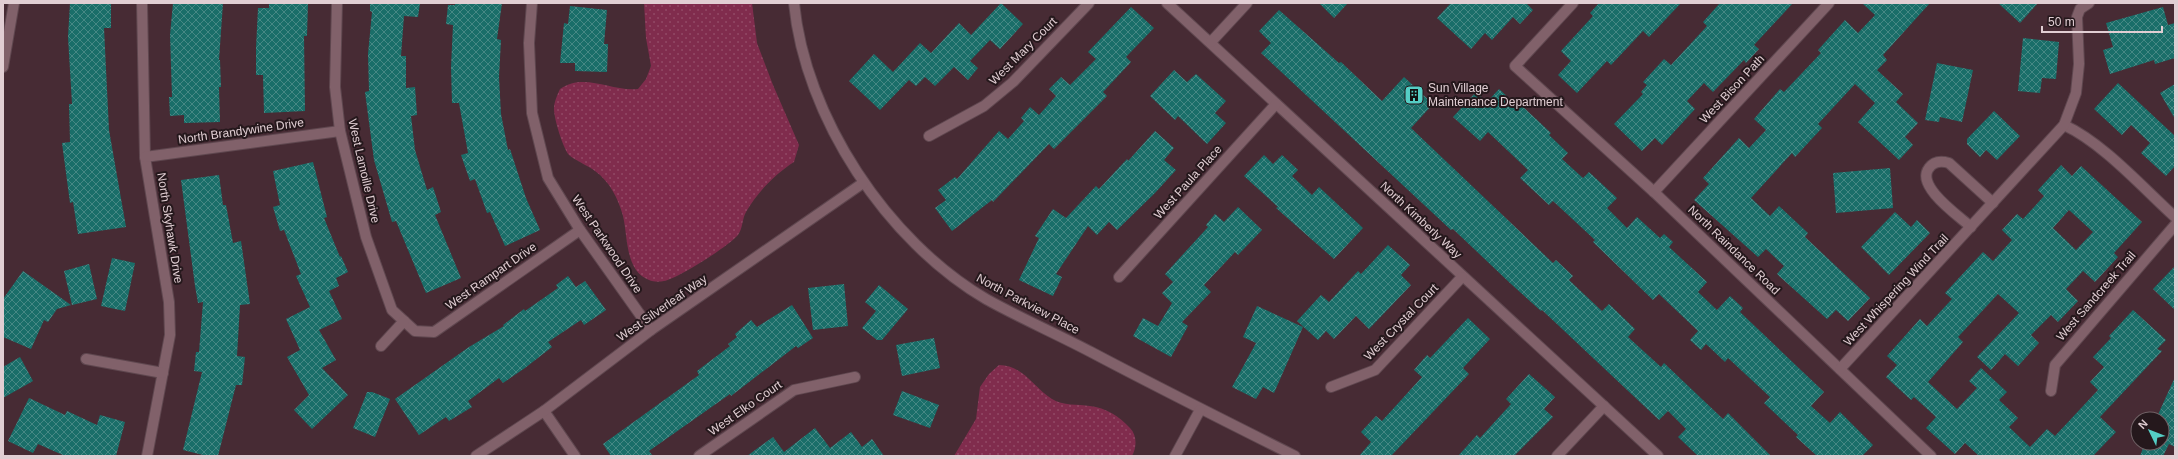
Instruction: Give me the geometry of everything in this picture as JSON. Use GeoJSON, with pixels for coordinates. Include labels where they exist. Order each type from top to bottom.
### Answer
{"type":"FeatureCollection","features":[{"type":"Feature","properties":{"kind":"street"},"geometry":{"type":"LineString","coordinates":[[3,67],[8,46],[14,3]]}},
{"type":"Feature","properties":{"kind":"street","name":"North Skyhawk Drive"},"geometry":{"type":"LineString","coordinates":[[142,3],[145,157],[169,302],[170,335],[148,456]]}},
{"type":"Feature","properties":{"kind":"street","name":"West Lamoille Drive"},"geometry":{"type":"LineString","coordinates":[[337,3],[335,87],[340,131],[366,237],[392,310],[415,331]]}},
{"type":"Feature","properties":{"kind":"street","name":"West Parkwood Drive"},"geometry":{"type":"LineString","coordinates":[[532,3],[529,43],[532,113],[548,178],[580,230],[651,330]]}},
{"type":"Feature","properties":{"kind":"street","name":"North Parkview Place"},"geometry":{"type":"LineString","coordinates":[[794,3],[797,34],[824,115],[863,183],[921,251],[986,299],[1200,410],[1295,456]]}},
{"type":"Feature","properties":{"kind":"street","name":"West Mary Court"},"geometry":{"type":"LineString","coordinates":[[930,136],[984,106],[1013,82],[1089,3]]}},
{"type":"Feature","properties":{"kind":"street","name":"North Kimberly Way"},"geometry":{"type":"LineString","coordinates":[[1167,3],[1211,42],[1462,277],[1658,456]]}},
{"type":"Feature","properties":{"kind":"street"},"geometry":{"type":"LineString","coordinates":[[1211,42],[1247,3]]}},
{"type":"Feature","properties":{"kind":"street","name":"North Raindance Road"},"geometry":{"type":"LineString","coordinates":[[1573,3],[1515,66],[1654,192],[1931,456]]}},
{"type":"Feature","properties":{"kind":"street","name":"West Bison Path"},"geometry":{"type":"LineString","coordinates":[[1654,192],[1829,3]]}},
{"type":"Feature","properties":{"kind":"street","name":"West Whispering Wind Trail"},"geometry":{"type":"LineString","coordinates":[[1840,369],[2064,125],[2076,93],[2079,64],[2077,16],[2080,9],[2089,3]]}},
{"type":"Feature","properties":{"kind":"street","name":"West Paula Place"},"geometry":{"type":"LineString","coordinates":[[1119,277],[1276,104]]}},
{"type":"Feature","properties":{"kind":"street"},"geometry":{"type":"LineString","coordinates":[[2064,125],[2081,133],[2096,145],[2175,217]]}},
{"type":"Feature","properties":{"kind":"street","name":"North Brandywine Drive"},"geometry":{"type":"LineString","coordinates":[[145,157],[340,131]]}},
{"type":"Feature","properties":{"kind":"street"},"geometry":{"type":"LineString","coordinates":[[1971,228],[1931,191],[1926,180],[1926,173],[1931,165],[1943,162],[1949,163],[1993,204]]}},
{"type":"Feature","properties":{"kind":"street","name":"West Silverleaf Way"},"geometry":{"type":"LineString","coordinates":[[476,456],[544,411],[651,330],[863,183]]}},
{"type":"Feature","properties":{"kind":"street","name":"West Sandcreek Trail"},"geometry":{"type":"LineString","coordinates":[[2051,391],[2055,365],[2175,225]]}},
{"type":"Feature","properties":{"kind":"street","name":"West Rampart Drive"},"geometry":{"type":"LineString","coordinates":[[415,331],[434,332],[580,230]]}},
{"type":"Feature","properties":{"kind":"street","name":"West Crystal Court"},"geometry":{"type":"LineString","coordinates":[[1331,387],[1375,370],[1462,277]]}},
{"type":"Feature","properties":{"kind":"street"},"geometry":{"type":"LineString","coordinates":[[381,346],[404,321]]}},
{"type":"Feature","properties":{"kind":"street"},"geometry":{"type":"LineString","coordinates":[[86,359],[163,372]]}},
{"type":"Feature","properties":{"kind":"street","name":"West Elko Court"},"geometry":{"type":"LineString","coordinates":[[699,456],[794,390],[855,377]]}},
{"type":"Feature","properties":{"kind":"street"},"geometry":{"type":"LineString","coordinates":[[1557,456],[1604,406]]}},
{"type":"Feature","properties":{"kind":"street"},"geometry":{"type":"LineString","coordinates":[[1175,456],[1200,410]]}},
{"type":"Feature","properties":{"kind":"street"},"geometry":{"type":"LineString","coordinates":[[544,411],[575,456]]}},
{"type":"Feature","properties":{"kind":"shaded area"},"geometry":{"type":"Polygon","coordinates":[[[644,3],[752,3],[757,43],[799,145],[794,162],[773,178],[750,205],[741,229],[733,240],[714,254],[680,275],[661,282],[649,280],[641,276],[636,269],[629,252],[623,216],[616,197],[609,185],[600,175],[569,155],[559,133],[554,109],[555,101],[560,89],[569,84],[589,82],[618,88],[638,89],[646,79],[651,66],[646,38],[644,3]]]}},
{"type":"Feature","properties":{"kind":"shaded area"},"geometry":{"type":"Polygon","coordinates":[[[999,365],[1015,369],[1045,394],[1056,401],[1066,404],[1096,407],[1117,416],[1130,428],[1134,434],[1135,445],[1132,456],[954,456],[976,419],[980,387],[989,374],[999,365]]]}},
{"type":"Feature","properties":{"kind":"building"},"geometry":{"type":"Polygon","coordinates":[[[70,3],[111,3],[111,28],[104,28],[109,130],[126,227],[78,234],[73,202],[70,203],[62,143],[70,142],[69,104],[72,104],[68,37],[70,3]]]}},
{"type":"Feature","properties":{"kind":"building"},"geometry":{"type":"Polygon","coordinates":[[[173,3],[223,3],[219,60],[221,87],[219,87],[220,122],[184,123],[184,115],[170,116],[169,97],[172,97],[170,35],[173,3]]]}},
{"type":"Feature","properties":{"kind":"building"},"geometry":{"type":"Polygon","coordinates":[[[269,3],[308,3],[307,36],[304,36],[305,111],[264,113],[263,75],[256,75],[256,48],[258,8],[269,8],[269,3]]]}},
{"type":"Feature","properties":{"kind":"building"},"geometry":{"type":"Polygon","coordinates":[[[370,3],[420,3],[418,17],[404,16],[401,56],[406,56],[406,88],[415,87],[417,115],[411,116],[415,150],[427,190],[433,187],[441,212],[435,215],[461,278],[426,293],[396,221],[392,222],[374,160],[365,92],[369,91],[368,54],[372,12],[370,11],[370,3]]]}},
{"type":"Feature","properties":{"kind":"building"},"geometry":{"type":"Polygon","coordinates":[[[455,3],[502,3],[497,39],[501,40],[499,77],[501,114],[508,150],[510,149],[526,198],[540,230],[505,246],[490,212],[487,213],[475,179],[470,181],[461,155],[468,153],[459,103],[452,103],[451,67],[453,25],[446,24],[448,5],[455,5],[455,3]]]}},
{"type":"Feature","properties":{"kind":"building"},"geometry":{"type":"Polygon","coordinates":[[[1001,3],[1023,24],[1000,49],[990,40],[970,61],[978,68],[968,80],[954,67],[935,86],[925,77],[916,86],[909,80],[880,110],[849,81],[874,54],[893,72],[920,43],[931,53],[959,23],[971,35],[1001,3]]]}},
{"type":"Feature","properties":{"kind":"building"},"geometry":{"type":"Polygon","coordinates":[[[1319,3],[1348,3],[1334,18],[1319,3]]]}},
{"type":"Feature","properties":{"kind":"building"},"geometry":{"type":"Polygon","coordinates":[[[1451,3],[1526,3],[1533,10],[1520,24],[1513,17],[1492,40],[1485,33],[1471,49],[1437,18],[1451,3]]]}},
{"type":"Feature","properties":{"kind":"building"},"geometry":{"type":"Polygon","coordinates":[[[1599,3],[1681,3],[1649,37],[1643,31],[1611,65],[1607,61],[1577,93],[1558,75],[1571,61],[1561,51],[1593,16],[1590,13],[1599,3]]]}},
{"type":"Feature","properties":{"kind":"building"},"geometry":{"type":"Polygon","coordinates":[[[1720,3],[1793,3],[1754,45],[1759,49],[1746,63],[1744,60],[1713,92],[1704,83],[1687,101],[1695,109],[1662,145],[1655,138],[1642,151],[1614,124],[1643,94],[1641,92],[1647,85],[1643,82],[1664,59],[1671,65],[1707,26],[1703,22],[1720,3]]]}},
{"type":"Feature","properties":{"kind":"building"},"geometry":{"type":"Polygon","coordinates":[[[1862,3],[1930,3],[1883,55],[1887,60],[1877,70],[1903,94],[1896,102],[1918,123],[1905,137],[1913,145],[1899,160],[1858,122],[1875,103],[1855,84],[1818,124],[1822,128],[1795,157],[1792,153],[1751,198],[1770,216],[1779,206],[1808,233],[1805,237],[1870,298],[1848,321],[1836,310],[1827,319],[1777,274],[1784,266],[1766,249],[1758,257],[1694,200],[1709,184],[1703,178],[1739,138],[1749,148],[1766,130],[1754,119],[1780,89],[1784,92],[1821,53],[1818,50],[1845,20],[1858,33],[1875,15],[1862,3]]]}},
{"type":"Feature","properties":{"kind":"building"},"geometry":{"type":"Polygon","coordinates":[[[1998,3],[2038,3],[2020,23],[1998,3]]]}},
{"type":"Feature","properties":{"kind":"building"},"geometry":{"type":"Polygon","coordinates":[[[570,6],[607,10],[604,44],[608,44],[607,72],[575,71],[575,63],[560,63],[564,23],[568,24],[570,6]]]}},
{"type":"Feature","properties":{"kind":"building"},"geometry":{"type":"Polygon","coordinates":[[[1131,7],[1154,28],[1126,57],[1131,62],[1103,92],[1107,96],[1054,149],[1049,144],[993,202],[992,200],[952,231],[935,208],[946,200],[938,190],[955,177],[957,179],[999,131],[1008,139],[1024,121],[1021,118],[1030,107],[1039,115],[1056,96],[1049,89],[1061,77],[1070,85],[1096,59],[1088,52],[1131,7]]]}},
{"type":"Feature","properties":{"kind":"building"},"geometry":{"type":"Polygon","coordinates":[[[2163,7],[2168,25],[2175,23],[2175,58],[2155,64],[2154,60],[2110,74],[2103,50],[2113,47],[2106,23],[2163,7]]]}},
{"type":"Feature","properties":{"kind":"building"},"geometry":{"type":"Polygon","coordinates":[[[1279,10],[1339,63],[1341,62],[1382,101],[1404,77],[1433,104],[1411,128],[1553,263],[1556,260],[1573,276],[1569,280],[1602,311],[1609,304],[1635,329],[1628,337],[1661,367],[1664,363],[1723,419],[1728,413],[1771,456],[1698,456],[1678,437],[1686,429],[1668,411],[1659,420],[1542,310],[1541,311],[1511,284],[1453,229],[1451,230],[1261,53],[1271,43],[1259,31],[1279,10]]]}},
{"type":"Feature","properties":{"kind":"building"},"geometry":{"type":"Polygon","coordinates":[[[2023,38],[2059,42],[2056,79],[2042,78],[2040,93],[2018,91],[2023,38]]]}},
{"type":"Feature","properties":{"kind":"building"},"geometry":{"type":"Polygon","coordinates":[[[1937,63],[1973,70],[1962,122],[1940,117],[1939,122],[1925,120],[1937,63]]]}},
{"type":"Feature","properties":{"kind":"building"},"geometry":{"type":"Polygon","coordinates":[[[1174,70],[1187,82],[1196,74],[1226,101],[1215,113],[1226,123],[1207,144],[1178,116],[1175,120],[1150,96],[1174,70]]]}},
{"type":"Feature","properties":{"kind":"building"},"geometry":{"type":"Polygon","coordinates":[[[2118,83],[2175,136],[2175,166],[2166,176],[2141,153],[2150,143],[2131,125],[2122,135],[2094,109],[2118,83]]]}},
{"type":"Feature","properties":{"kind":"building"},"geometry":{"type":"Polygon","coordinates":[[[2175,84],[2175,119],[2160,93],[2175,84]]]}},
{"type":"Feature","properties":{"kind":"building"},"geometry":{"type":"Polygon","coordinates":[[[1499,89],[1520,108],[1522,106],[1551,133],[1549,135],[1568,153],[1562,159],[1583,178],[1589,172],[1617,198],[1607,208],[1627,228],[1637,217],[1660,238],[1664,234],[1673,242],[1669,247],[1707,282],[1698,292],[1717,310],[1730,296],[1743,308],[1740,312],[1824,392],[1811,406],[1830,423],[1840,412],[1873,445],[1862,456],[1817,456],[1796,437],[1798,435],[1764,403],[1770,397],[1728,358],[1725,362],[1706,344],[1701,350],[1690,340],[1698,331],[1659,294],[1653,300],[1593,242],[1595,240],[1553,201],[1549,205],[1520,178],[1528,170],[1488,132],[1480,141],[1453,117],[1476,92],[1487,102],[1499,89]]]}},
{"type":"Feature","properties":{"kind":"building"},"geometry":{"type":"Polygon","coordinates":[[[1994,111],[2020,136],[1997,160],[1986,150],[1980,157],[1967,144],[1967,139],[1994,111]]]}},
{"type":"Feature","properties":{"kind":"building"},"geometry":{"type":"Polygon","coordinates":[[[1155,131],[1174,148],[1164,160],[1176,170],[1117,230],[1109,222],[1097,235],[1088,226],[1056,274],[1062,277],[1053,296],[1019,280],[1039,238],[1035,236],[1053,209],[1066,218],[1096,186],[1099,189],[1127,159],[1128,161],[1155,131]]]}},
{"type":"Feature","properties":{"kind":"building"},"geometry":{"type":"Polygon","coordinates":[[[1264,155],[1273,164],[1282,155],[1298,170],[1292,176],[1312,195],[1319,187],[1363,228],[1334,259],[1276,208],[1278,207],[1244,176],[1264,155]]]}},
{"type":"Feature","properties":{"kind":"building"},"geometry":{"type":"Polygon","coordinates":[[[313,162],[327,217],[324,218],[340,257],[341,256],[348,272],[336,278],[339,286],[329,291],[342,319],[319,330],[336,360],[322,368],[348,395],[312,429],[294,410],[309,395],[287,357],[300,350],[286,319],[310,307],[296,276],[301,274],[284,230],[280,231],[273,207],[280,205],[273,171],[313,162]]]}},
{"type":"Feature","properties":{"kind":"building"},"geometry":{"type":"Polygon","coordinates":[[[2061,165],[2072,176],[2081,166],[2142,222],[2114,253],[2118,257],[2095,282],[2083,271],[2066,289],[2078,301],[2058,322],[2051,315],[2031,335],[2039,343],[2018,366],[2005,354],[1991,370],[1977,357],[2019,313],[1998,294],[1958,337],[1963,342],[1928,382],[1957,409],[1977,388],[1969,381],[1981,368],[2007,392],[1999,400],[2018,418],[2009,427],[2030,447],[2047,429],[2055,436],[2098,390],[2090,382],[2104,367],[2093,357],[2111,338],[2109,336],[2133,310],[2166,340],[2157,349],[2162,351],[2100,417],[2116,432],[2093,456],[1979,456],[1965,443],[1955,454],[1926,428],[1936,417],[1914,397],[1911,400],[1886,377],[1897,365],[1887,356],[1920,319],[1927,326],[1952,299],[1945,293],[1983,252],[1993,261],[2012,240],[2002,230],[2017,214],[2023,219],[2044,196],[2038,190],[2061,165]],[[2069,210],[2053,228],[2076,250],[2093,232],[2069,210]]]}},
{"type":"Feature","properties":{"kind":"building"},"geometry":{"type":"Polygon","coordinates":[[[1890,168],[1893,208],[1836,213],[1833,173],[1890,168]]]}},
{"type":"Feature","properties":{"kind":"building"},"geometry":{"type":"Polygon","coordinates":[[[219,175],[223,205],[226,205],[233,243],[241,241],[250,304],[240,305],[237,356],[245,357],[242,385],[236,385],[218,456],[207,456],[183,450],[202,372],[194,371],[196,352],[199,352],[203,302],[198,303],[181,180],[219,175]]]}},
{"type":"Feature","properties":{"kind":"building"},"geometry":{"type":"Polygon","coordinates":[[[1238,207],[1262,230],[1238,255],[1235,252],[1204,285],[1211,292],[1182,322],[1188,326],[1171,357],[1133,336],[1143,318],[1158,326],[1172,303],[1162,293],[1173,282],[1165,274],[1208,227],[1206,225],[1215,214],[1224,222],[1238,207]]]}},
{"type":"Feature","properties":{"kind":"building"},"geometry":{"type":"Polygon","coordinates":[[[1895,212],[1911,227],[1917,220],[1930,233],[1889,275],[1861,247],[1895,212]]]}},
{"type":"Feature","properties":{"kind":"building"},"geometry":{"type":"Polygon","coordinates":[[[1388,245],[1410,265],[1401,275],[1411,285],[1369,329],[1356,316],[1334,339],[1326,331],[1318,340],[1297,321],[1321,295],[1329,302],[1358,271],[1361,274],[1388,245]]]}},
{"type":"Feature","properties":{"kind":"building"},"geometry":{"type":"Polygon","coordinates":[[[112,258],[135,263],[125,311],[101,306],[112,258]]]}},
{"type":"Feature","properties":{"kind":"building"},"geometry":{"type":"Polygon","coordinates":[[[89,264],[97,299],[72,305],[64,271],[89,264]]]}},
{"type":"Feature","properties":{"kind":"building"},"geometry":{"type":"Polygon","coordinates":[[[2175,266],[2175,310],[2153,289],[2175,266]]]}},
{"type":"Feature","properties":{"kind":"building"},"geometry":{"type":"Polygon","coordinates":[[[23,271],[71,305],[57,309],[48,322],[44,320],[31,349],[3,337],[3,299],[23,271]]]}},
{"type":"Feature","properties":{"kind":"building"},"geometry":{"type":"Polygon","coordinates":[[[568,276],[576,287],[585,281],[606,310],[584,325],[581,320],[548,342],[552,347],[525,368],[503,383],[499,378],[468,401],[472,407],[449,421],[446,417],[419,435],[395,399],[469,347],[504,326],[503,325],[524,309],[525,311],[558,288],[556,285],[568,276]]]}},
{"type":"Feature","properties":{"kind":"building"},"geometry":{"type":"Polygon","coordinates":[[[844,284],[848,326],[813,330],[808,288],[844,284]]]}},
{"type":"Feature","properties":{"kind":"building"},"geometry":{"type":"Polygon","coordinates":[[[879,285],[908,309],[882,340],[877,340],[862,328],[876,311],[865,302],[879,285]]]}},
{"type":"Feature","properties":{"kind":"building"},"geometry":{"type":"Polygon","coordinates":[[[792,305],[813,338],[798,348],[796,346],[731,396],[730,394],[649,451],[653,456],[611,456],[603,444],[699,375],[697,371],[730,346],[728,344],[737,337],[735,334],[751,320],[757,327],[792,305]]]}},
{"type":"Feature","properties":{"kind":"building"},"geometry":{"type":"Polygon","coordinates":[[[1257,306],[1303,327],[1274,393],[1263,387],[1256,399],[1232,387],[1256,343],[1243,337],[1257,306]]]}},
{"type":"Feature","properties":{"kind":"building"},"geometry":{"type":"Polygon","coordinates":[[[1468,318],[1490,339],[1463,368],[1469,374],[1391,456],[1359,456],[1371,442],[1361,432],[1376,416],[1382,421],[1422,377],[1414,370],[1427,355],[1430,358],[1468,318]]]}},
{"type":"Feature","properties":{"kind":"building"},"geometry":{"type":"Polygon","coordinates":[[[934,338],[940,368],[902,376],[896,345],[934,338]]]}},
{"type":"Feature","properties":{"kind":"building"},"geometry":{"type":"Polygon","coordinates":[[[20,357],[33,381],[3,398],[3,367],[20,357]]]}},
{"type":"Feature","properties":{"kind":"building"},"geometry":{"type":"Polygon","coordinates":[[[1529,374],[1555,397],[1544,409],[1553,417],[1514,456],[1458,456],[1477,435],[1480,438],[1511,404],[1506,399],[1529,374]]]}},
{"type":"Feature","properties":{"kind":"building"},"geometry":{"type":"Polygon","coordinates":[[[2175,377],[2175,447],[2170,444],[2170,411],[2160,411],[2175,377]]]}},
{"type":"Feature","properties":{"kind":"building"},"geometry":{"type":"Polygon","coordinates":[[[902,391],[939,405],[930,428],[893,415],[902,391]]]}},
{"type":"Feature","properties":{"kind":"building"},"geometry":{"type":"Polygon","coordinates":[[[367,392],[372,392],[390,399],[375,437],[353,428],[367,392]]]}},
{"type":"Feature","properties":{"kind":"building"},"geometry":{"type":"Polygon","coordinates":[[[29,398],[65,415],[67,411],[97,425],[100,415],[125,422],[116,456],[65,456],[38,444],[33,453],[8,441],[29,398]]]}},
{"type":"Feature","properties":{"kind":"building"},"geometry":{"type":"Polygon","coordinates":[[[815,428],[830,448],[851,432],[862,447],[872,439],[884,456],[747,456],[773,437],[784,452],[815,428]]]}},
{"type":"Feature","properties":{"kind":"building"},"geometry":{"type":"Polygon","coordinates":[[[2142,451],[2166,451],[2163,456],[2140,456],[2142,451]]]}},
{"type":"Feature","properties":{"kind":"place","name":"Sun Village Maintenance Department"},"geometry":{"type":"Point","coordinates":[1414,95]}}]}
